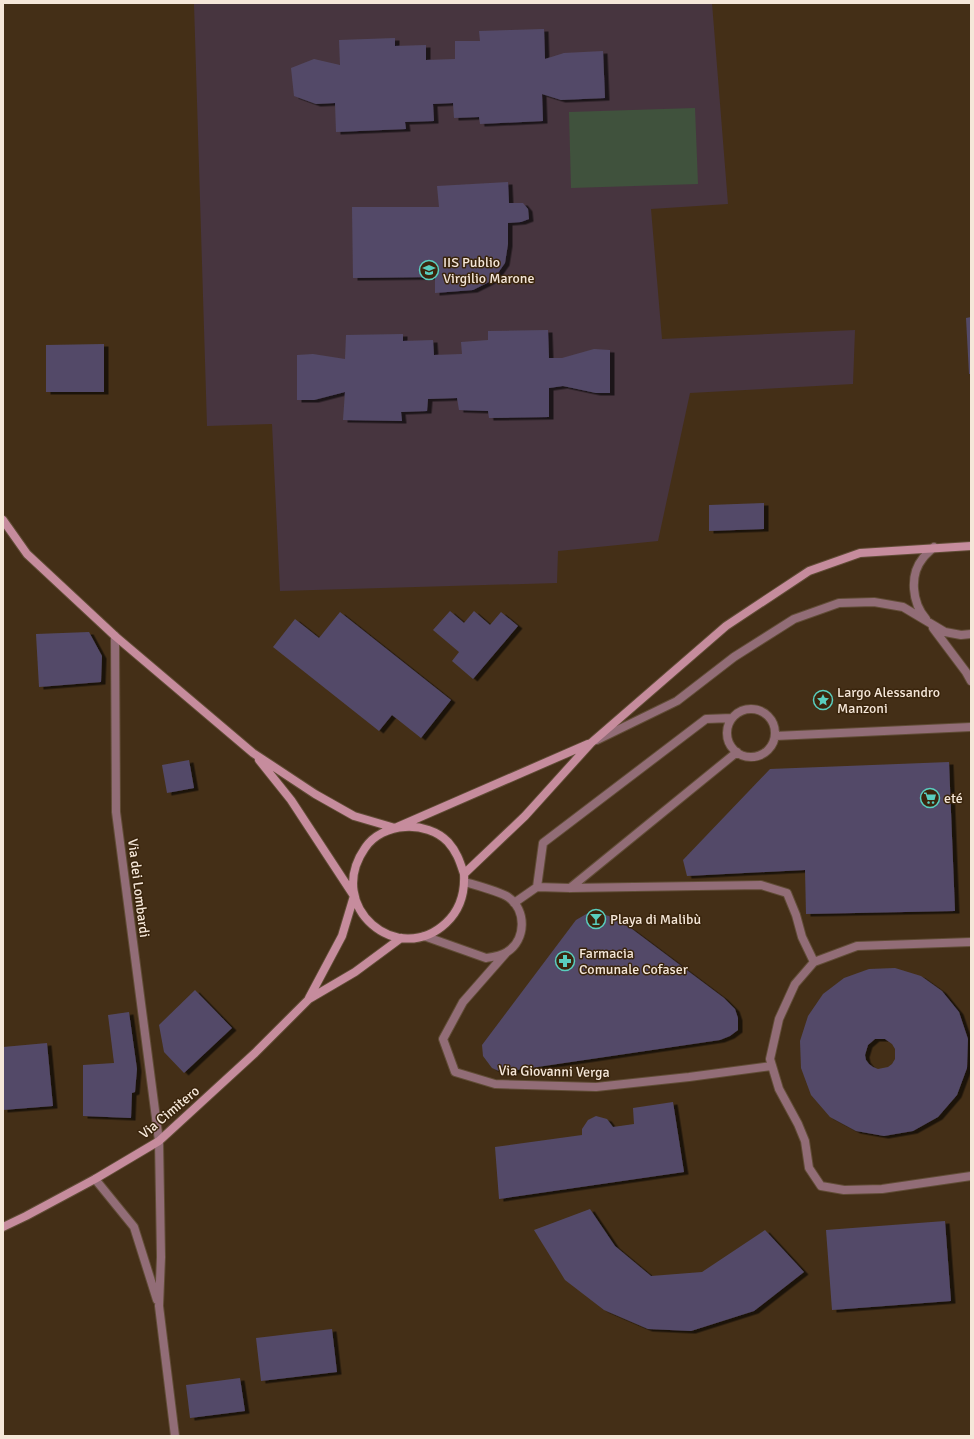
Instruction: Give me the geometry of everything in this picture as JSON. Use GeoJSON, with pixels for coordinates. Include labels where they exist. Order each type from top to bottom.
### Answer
{"type":"FeatureCollection","features":[{"type":"Feature","properties":{"kind":"main road"},"geometry":{"type":"LineString","coordinates":[[3,520],[27,554],[115,636],[253,752],[315,794],[354,816],[395,828],[414,826],[432,831],[447,842],[458,857],[465,878],[462,900],[454,916],[440,928],[424,936],[412,938],[401,938],[385,933],[371,924],[360,911],[354,896],[291,800],[253,752]]}},
{"type":"Feature","properties":{"kind":"main road"},"geometry":{"type":"LineString","coordinates":[[465,878],[525,816],[591,743],[726,626],[809,571],[860,553],[934,547],[971,546]]}},
{"type":"Feature","properties":{"kind":"main road"},"geometry":{"type":"LineString","coordinates":[[354,896],[352,878],[356,861],[366,846],[379,835],[591,743]]}},
{"type":"Feature","properties":{"kind":"main road","name":"Via Cimitero"},"geometry":{"type":"LineString","coordinates":[[309,999],[342,936],[354,896]]}},
{"type":"Feature","properties":{"kind":"main road","name":"Via Cimitero"},"geometry":{"type":"LineString","coordinates":[[3,1227],[95,1179],[159,1141],[255,1053],[309,999],[355,972],[401,938]]}},
{"type":"Feature","properties":{"kind":"street"},"geometry":{"type":"LineString","coordinates":[[934,547],[922,559],[915,574],[914,597],[921,613],[931,624],[971,681]]}},
{"type":"Feature","properties":{"kind":"street"},"geometry":{"type":"LineString","coordinates":[[591,743],[677,701],[734,657],[794,619],[839,603],[874,602],[903,607],[945,632],[961,636],[971,634]]}},
{"type":"Feature","properties":{"kind":"street","name":"Via dei Lombardi"},"geometry":{"type":"LineString","coordinates":[[115,636],[116,812],[159,1141],[161,1257],[159,1306]]}},
{"type":"Feature","properties":{"kind":"street"},"geometry":{"type":"LineString","coordinates":[[753,709],[767,715],[772,721],[775,736],[768,750],[761,755],[752,757],[744,756],[731,747],[728,740],[728,724],[738,712],[753,709]]}},
{"type":"Feature","properties":{"kind":"street"},"geometry":{"type":"LineString","coordinates":[[537,887],[543,843],[706,719],[732,718]]}},
{"type":"Feature","properties":{"kind":"street"},"geometry":{"type":"LineString","coordinates":[[775,736],[971,727]]}},
{"type":"Feature","properties":{"kind":"street"},"geometry":{"type":"LineString","coordinates":[[570,888],[737,752]]}},
{"type":"Feature","properties":{"kind":"street"},"geometry":{"type":"LineString","coordinates":[[424,936],[486,958],[496,957],[506,953],[515,945],[520,934],[522,924],[520,913],[514,903],[508,896],[465,878]]}},
{"type":"Feature","properties":{"kind":"street"},"geometry":{"type":"LineString","coordinates":[[514,903],[537,887],[570,888],[761,885],[786,893],[796,915],[802,937],[814,962]]}},
{"type":"Feature","properties":{"kind":"street"},"geometry":{"type":"LineString","coordinates":[[971,942],[857,946],[814,962],[795,984],[779,1019],[770,1059],[779,1089],[798,1124],[805,1141],[809,1168],[821,1186],[844,1190],[882,1189],[971,1176]]}},
{"type":"Feature","properties":{"kind":"street","name":"Via Giovanni Verga"},"geometry":{"type":"LineString","coordinates":[[506,953],[463,1002],[443,1039],[455,1072],[494,1084],[596,1087],[772,1066]]}},
{"type":"Feature","properties":{"kind":"street"},"geometry":{"type":"LineString","coordinates":[[95,1179],[134,1227],[159,1306],[175,1436]]}},
{"type":"Feature","properties":{"kind":"shaded area","name":"IIS Publio Virgilio Marone"},"geometry":{"type":"Polygon","coordinates":[[[712,3],[728,204],[651,209],[662,339],[855,330],[853,384],[690,393],[658,541],[558,551],[557,583],[280,591],[272,424],[207,426],[194,4],[712,3]]]}},
{"type":"Feature","properties":{"kind":"green space"},"geometry":{"type":"Polygon","coordinates":[[[695,108],[698,184],[571,188],[569,112],[695,108]]]}},
{"type":"Feature","properties":{"kind":"building"},"geometry":{"type":"Polygon","coordinates":[[[544,29],[545,59],[564,53],[603,51],[605,98],[561,100],[542,94],[543,121],[480,124],[479,117],[454,118],[453,103],[433,104],[434,121],[405,122],[406,129],[336,132],[335,103],[316,104],[294,96],[291,68],[314,59],[340,65],[339,40],[395,38],[395,46],[426,45],[426,60],[455,59],[455,41],[480,41],[479,31],[544,29]]]}},
{"type":"Feature","properties":{"kind":"building"},"geometry":{"type":"Polygon","coordinates":[[[508,182],[509,203],[523,203],[528,209],[529,219],[521,222],[508,223],[508,244],[505,263],[493,280],[473,290],[435,293],[435,277],[353,278],[352,207],[439,207],[437,186],[508,182]]]}},
{"type":"Feature","properties":{"kind":"building"},"geometry":{"type":"Polygon","coordinates":[[[971,317],[971,374],[969,374],[966,318],[971,317]]]}},
{"type":"Feature","properties":{"kind":"building"},"geometry":{"type":"Polygon","coordinates":[[[548,330],[549,358],[562,358],[594,349],[610,350],[610,393],[596,393],[563,386],[549,388],[549,417],[489,418],[488,411],[459,410],[457,398],[428,399],[427,411],[401,412],[402,421],[343,420],[345,392],[314,400],[297,400],[297,355],[313,354],[345,359],[346,335],[403,334],[403,341],[433,340],[434,355],[462,354],[461,342],[488,340],[488,331],[548,330]]]}},
{"type":"Feature","properties":{"kind":"building"},"geometry":{"type":"Polygon","coordinates":[[[104,344],[104,392],[46,392],[46,345],[104,344]]]}},
{"type":"Feature","properties":{"kind":"building"},"geometry":{"type":"Polygon","coordinates":[[[764,503],[764,529],[709,531],[709,505],[764,503]]]}},
{"type":"Feature","properties":{"kind":"building"},"geometry":{"type":"Polygon","coordinates":[[[450,611],[464,623],[474,611],[490,625],[501,612],[518,626],[473,679],[452,661],[459,652],[433,630],[450,611]]]}},
{"type":"Feature","properties":{"kind":"building"},"geometry":{"type":"Polygon","coordinates":[[[340,612],[451,700],[421,738],[392,715],[379,731],[273,647],[295,619],[319,638],[340,612]]]}},
{"type":"Feature","properties":{"kind":"building"},"geometry":{"type":"Polygon","coordinates":[[[89,632],[102,656],[101,682],[39,687],[36,634],[89,632]]]}},
{"type":"Feature","properties":{"kind":"building"},"geometry":{"type":"Polygon","coordinates":[[[189,760],[194,788],[167,793],[162,765],[189,760]]]}},
{"type":"Feature","properties":{"kind":"building"},"geometry":{"type":"Polygon","coordinates":[[[949,762],[955,911],[806,914],[805,870],[687,876],[683,860],[770,769],[949,762]]]}},
{"type":"Feature","properties":{"kind":"building"},"geometry":{"type":"Polygon","coordinates":[[[588,913],[609,916],[632,929],[724,998],[735,1009],[738,1018],[738,1030],[730,1036],[720,1040],[510,1071],[501,1072],[492,1068],[483,1056],[482,1045],[576,920],[588,913]]]}},
{"type":"Feature","properties":{"kind":"building"},"geometry":{"type":"Polygon","coordinates":[[[895,968],[921,976],[942,991],[959,1012],[968,1039],[967,1068],[957,1095],[938,1117],[913,1131],[884,1136],[856,1131],[830,1117],[811,1095],[801,1068],[800,1041],[808,1016],[823,994],[844,978],[869,969],[895,968]],[[875,1039],[868,1045],[865,1055],[869,1064],[878,1069],[888,1067],[895,1059],[895,1049],[892,1044],[885,1039],[875,1039]]]}},
{"type":"Feature","properties":{"kind":"building"},"geometry":{"type":"Polygon","coordinates":[[[195,990],[232,1028],[184,1073],[164,1052],[159,1025],[195,990]]]}},
{"type":"Feature","properties":{"kind":"building"},"geometry":{"type":"Polygon","coordinates":[[[129,1012],[137,1069],[135,1092],[132,1093],[131,1118],[83,1116],[83,1065],[114,1063],[108,1015],[129,1012]]]}},
{"type":"Feature","properties":{"kind":"building"},"geometry":{"type":"Polygon","coordinates":[[[47,1043],[53,1106],[3,1110],[3,1047],[47,1043]]]}},
{"type":"Feature","properties":{"kind":"building"},"geometry":{"type":"Polygon","coordinates":[[[673,1102],[684,1172],[499,1199],[495,1147],[582,1135],[582,1129],[588,1120],[596,1116],[607,1119],[613,1127],[634,1124],[633,1108],[673,1102]]]}},
{"type":"Feature","properties":{"kind":"building"},"geometry":{"type":"Polygon","coordinates":[[[590,1209],[615,1246],[651,1276],[702,1272],[765,1230],[804,1272],[754,1311],[691,1331],[648,1329],[604,1310],[565,1280],[534,1230],[590,1209]]]}},
{"type":"Feature","properties":{"kind":"building"},"geometry":{"type":"Polygon","coordinates":[[[945,1221],[951,1301],[832,1310],[826,1230],[945,1221]]]}},
{"type":"Feature","properties":{"kind":"building"},"geometry":{"type":"Polygon","coordinates":[[[332,1329],[337,1372],[261,1381],[256,1338],[332,1329]]]}},
{"type":"Feature","properties":{"kind":"building"},"geometry":{"type":"Polygon","coordinates":[[[240,1378],[245,1411],[190,1418],[186,1385],[240,1378]]]}},
{"type":"Feature","properties":{"kind":"place","name":"IIS Publio Virgilio Marone"},"geometry":{"type":"Point","coordinates":[429,270]}},
{"type":"Feature","properties":{"kind":"place","name":"Largo Alessandro Manzoni"},"geometry":{"type":"Point","coordinates":[823,700]}},
{"type":"Feature","properties":{"kind":"place","name":"eté"},"geometry":{"type":"Point","coordinates":[930,798]}},
{"type":"Feature","properties":{"kind":"place","name":"Playa di Malibù"},"geometry":{"type":"Point","coordinates":[596,919]}},
{"type":"Feature","properties":{"kind":"place","name":"Farmacia Comunale Cofaser"},"geometry":{"type":"Point","coordinates":[565,961]}}]}
